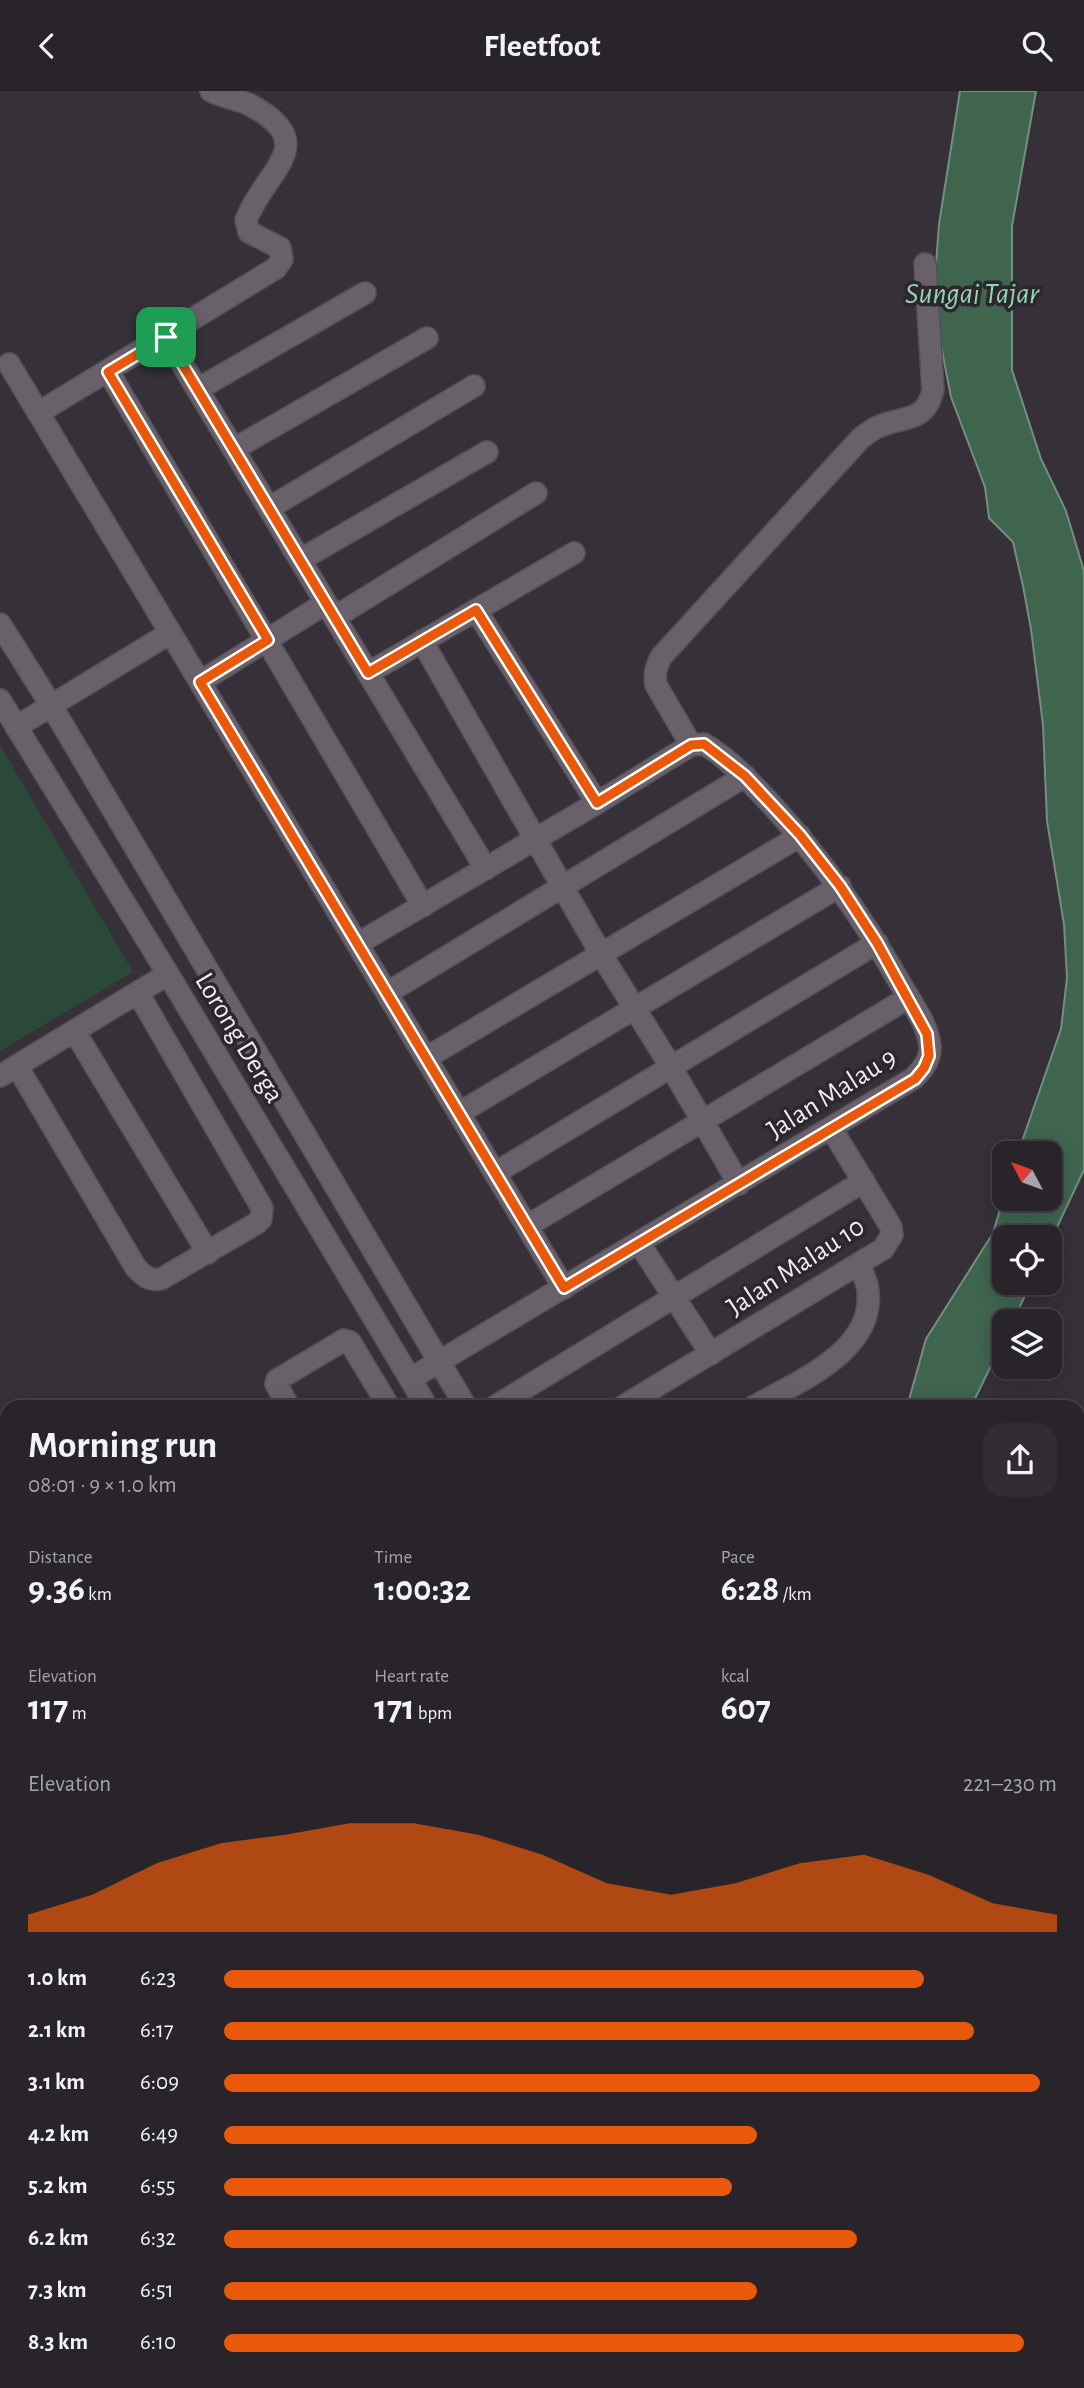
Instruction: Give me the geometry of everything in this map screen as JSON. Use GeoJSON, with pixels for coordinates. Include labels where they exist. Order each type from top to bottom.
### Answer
{"type":"FeatureCollection","features":[{"type":"Feature","properties":{"kind":"street"},"geometry":{"type":"LineString","coordinates":[[38,413],[276,268],[282,259],[280,247],[249,232],[246,219],[280,163],[285,136],[281,127],[264,113],[244,102],[211,91]]}},
{"type":"Feature","properties":{"kind":"street"},"geometry":{"type":"LineString","coordinates":[[358,944],[691,745],[656,685],[656,666],[670,647],[860,439],[880,425],[917,416],[930,403],[933,390],[925,264]]}},
{"type":"Feature","properties":{"kind":"street"},"geometry":{"type":"LineString","coordinates":[[198,389],[365,293]]}},
{"type":"Feature","properties":{"kind":"street"},"geometry":{"type":"LineString","coordinates":[[166,337],[486,869]]}},
{"type":"Feature","properties":{"kind":"street"},"geometry":{"type":"LineString","coordinates":[[234,449],[426,338]]}},
{"type":"Feature","properties":{"kind":"street"},"geometry":{"type":"LineString","coordinates":[[9,364],[564,1288]]}},
{"type":"Feature","properties":{"kind":"street"},"geometry":{"type":"LineString","coordinates":[[108,372],[423,906]]}},
{"type":"Feature","properties":{"kind":"street"},"geometry":{"type":"LineString","coordinates":[[269,508],[474,386]]}},
{"type":"Feature","properties":{"kind":"street"},"geometry":{"type":"LineString","coordinates":[[300,560],[487,452]]}},
{"type":"Feature","properties":{"kind":"street"},"geometry":{"type":"LineString","coordinates":[[200,682],[268,640],[331,610],[536,493]]}},
{"type":"Feature","properties":{"kind":"street"},"geometry":{"type":"LineString","coordinates":[[368,673],[573,553]]}},
{"type":"Feature","properties":{"kind":"street"},"geometry":{"type":"LineString","coordinates":[[476,610],[597,803]]}},
{"type":"Feature","properties":{"kind":"street"},"geometry":{"type":"LineString","coordinates":[[0,624],[51,705],[462,1400]]}},
{"type":"Feature","properties":{"kind":"street"},"geometry":{"type":"LineString","coordinates":[[16,727],[170,633]]}},
{"type":"Feature","properties":{"kind":"street"},"geometry":{"type":"LineString","coordinates":[[422,641],[601,954],[739,1184]]}},
{"type":"Feature","properties":{"kind":"street","name":"Lorong Derga"},"geometry":{"type":"LineString","coordinates":[[0,700],[168,974],[423,1400]]}},
{"type":"Feature","properties":{"kind":"street","name":"Jalan Malau 9"},"geometry":{"type":"LineString","coordinates":[[410,1379],[915,1079],[924,1068],[930,1046],[927,1034],[877,943],[840,886],[800,835],[745,776],[704,744],[691,745]]}},
{"type":"Feature","properties":{"kind":"street"},"geometry":{"type":"LineString","coordinates":[[387,993],[745,776]]}},
{"type":"Feature","properties":{"kind":"street"},"geometry":{"type":"LineString","coordinates":[[426,1058],[800,835]]}},
{"type":"Feature","properties":{"kind":"street"},"geometry":{"type":"LineString","coordinates":[[459,1113],[840,886]]}},
{"type":"Feature","properties":{"kind":"street"},"geometry":{"type":"LineString","coordinates":[[495,1173],[877,943]]}},
{"type":"Feature","properties":{"kind":"street"},"geometry":{"type":"LineString","coordinates":[[138,993],[262,1207],[261,1219],[257,1223],[208,1253],[160,1279],[152,1280],[136,1268],[8,1071],[168,974]]}},
{"type":"Feature","properties":{"kind":"street"},"geometry":{"type":"LineString","coordinates":[[527,1226],[908,998]]}},
{"type":"Feature","properties":{"kind":"street"},"geometry":{"type":"LineString","coordinates":[[75,1032],[208,1253]]}},
{"type":"Feature","properties":{"kind":"street","name":"Jalan Malau 10"},"geometry":{"type":"LineString","coordinates":[[634,1400],[883,1248],[892,1235],[891,1227],[831,1128]]}},
{"type":"Feature","properties":{"kind":"street"},"geometry":{"type":"LineString","coordinates":[[505,1400],[864,1181]]}},
{"type":"Feature","properties":{"kind":"street"},"geometry":{"type":"LineString","coordinates":[[639,1243],[711,1354]]}},
{"type":"Feature","properties":{"kind":"street"},"geometry":{"type":"LineString","coordinates":[[764,1400],[829,1363],[853,1341],[867,1309],[867,1286],[859,1264]]}},
{"type":"Feature","properties":{"kind":"street"},"geometry":{"type":"LineString","coordinates":[[285,1400],[276,1384],[280,1377],[347,1340],[385,1400]]}},
{"type":"Feature","properties":{"kind":"shaded area"},"geometry":{"type":"Polygon","coordinates":[[[0,745],[133,972],[0,1051],[0,745]]]}},
{"type":"Feature","properties":{"kind":"water","name":"Sungai Tajar"},"geometry":{"type":"Polygon","coordinates":[[[960,91],[1036,91],[1012,226],[1012,370],[1041,459],[1066,511],[1084,571],[1084,1170],[1058,1225],[995,1225],[1000,1211],[1062,1211],[1062,1141],[1022,1141],[1061,1029],[1067,978],[1064,924],[1047,821],[1043,725],[1023,586],[1013,542],[989,518],[985,487],[951,397],[933,305],[939,224],[960,91]]]}},
{"type":"Feature","properties":{"kind":"water","name":"Sungai Tajar"},"geometry":{"type":"Polygon","coordinates":[[[992,1235],[992,1295],[1025,1295],[1019,1309],[992,1309],[992,1364],[974,1400],[909,1400],[926,1339],[992,1235]]]}},
{"type":"Feature","properties":{"kind":"route"},"geometry":{"type":"LineString","coordinates":[[166,337],[368,673],[476,610],[597,803],[691,745],[704,744],[715,751],[745,776],[800,835],[840,886],[877,943],[927,1034],[929,1056],[915,1079],[564,1288],[200,682],[268,640],[108,372],[166,337]]}}]}
